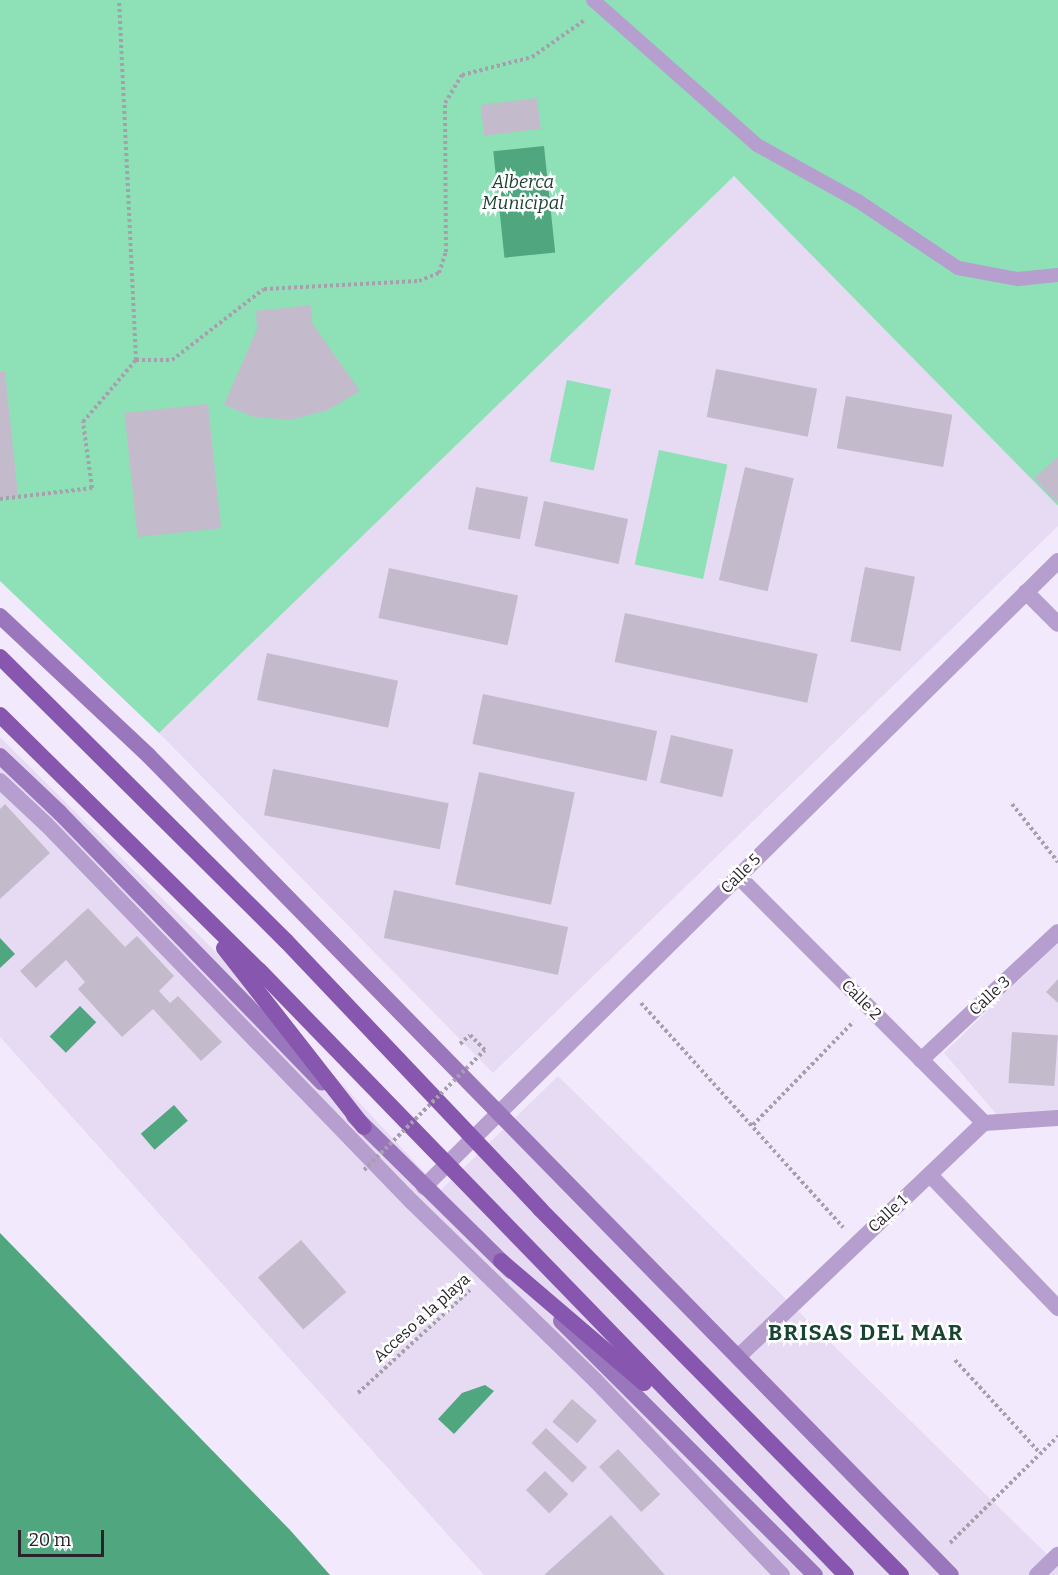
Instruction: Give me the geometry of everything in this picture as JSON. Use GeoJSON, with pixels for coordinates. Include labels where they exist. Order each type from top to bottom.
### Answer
{"type":"FeatureCollection","features":[{"type":"Feature","properties":{"kind":"main road"},"geometry":{"type":"LineString","coordinates":[[0,616],[149,756],[500,1111],[951,1575]]}},
{"type":"Feature","properties":{"kind":"main road"},"geometry":{"type":"LineString","coordinates":[[0,657],[286,942],[473,1138],[901,1575]]}},
{"type":"Feature","properties":{"kind":"main road"},"geometry":{"type":"LineString","coordinates":[[0,715],[259,970],[712,1441],[846,1575]]}},
{"type":"Feature","properties":{"kind":"main road"},"geometry":{"type":"LineString","coordinates":[[0,756],[60,813],[364,1127],[815,1575]]}},
{"type":"Feature","properties":{"kind":"main road"},"geometry":{"type":"LineString","coordinates":[[188,902],[364,1127]]}},
{"type":"Feature","properties":{"kind":"main road"},"geometry":{"type":"LineString","coordinates":[[501,1261],[712,1441]]}},
{"type":"Feature","properties":{"kind":"street","name":"Calle 5"},"geometry":{"type":"LineString","coordinates":[[424,1187],[1058,561]]}},
{"type":"Feature","properties":{"kind":"street"},"geometry":{"type":"LineString","coordinates":[[1026,592],[1058,624]]}},
{"type":"Feature","properties":{"kind":"street"},"geometry":{"type":"LineString","coordinates":[[0,781],[487,1275],[595,1380],[782,1575]]}},
{"type":"Feature","properties":{"kind":"street","name":"Calle 2"},"geometry":{"type":"LineString","coordinates":[[738,876],[984,1123]]}},
{"type":"Feature","properties":{"kind":"street","name":"Calle 3"},"geometry":{"type":"LineString","coordinates":[[921,1060],[1058,932]]}},
{"type":"Feature","properties":{"kind":"street"},"geometry":{"type":"LineString","coordinates":[[984,1123],[1058,1118]]}},
{"type":"Feature","properties":{"kind":"street","name":"Calle 1"},"geometry":{"type":"LineString","coordinates":[[739,1356],[984,1123]]}},
{"type":"Feature","properties":{"kind":"street"},"geometry":{"type":"LineString","coordinates":[[930,1175],[1058,1308]]}},
{"type":"Feature","properties":{"kind":"street"},"geometry":{"type":"LineString","coordinates":[[1037,1575],[1058,1555]]}},
{"type":"Feature","properties":{"kind":"lane"},"geometry":{"type":"LineString","coordinates":[[597,5],[671,66],[757,145],[858,201],[958,268],[1018,279],[1058,275]]}},
{"type":"Feature","properties":{"kind":"path"},"geometry":{"type":"LineString","coordinates":[[0,499],[92,488],[84,422],[136,360],[119,0]]}},
{"type":"Feature","properties":{"kind":"path"},"geometry":{"type":"LineString","coordinates":[[136,360],[172,360],[264,289],[419,280],[439,273],[447,252],[445,103],[462,75],[532,57],[597,5]]}},
{"type":"Feature","properties":{"kind":"path"},"geometry":{"type":"LineString","coordinates":[[1012,804],[1058,862]]}},
{"type":"Feature","properties":{"kind":"path"},"geometry":{"type":"LineString","coordinates":[[627,987],[857,1243]]}},
{"type":"Feature","properties":{"kind":"path"},"geometry":{"type":"LineString","coordinates":[[753,1125],[869,1007]]}},
{"type":"Feature","properties":{"kind":"path"},"geometry":{"type":"LineString","coordinates":[[364,1170],[485,1050],[470,1035]]}},
{"type":"Feature","properties":{"kind":"path","name":"Acceso a la playa"},"geometry":{"type":"LineString","coordinates":[[358,1393],[487,1275]]}},
{"type":"Feature","properties":{"kind":"path"},"geometry":{"type":"LineString","coordinates":[[955,1360],[1040,1453]]}},
{"type":"Feature","properties":{"kind":"path"},"geometry":{"type":"LineString","coordinates":[[935,1559],[1058,1436]]}},
{"type":"Feature","properties":{"kind":"shaded area"},"geometry":{"type":"Polygon","coordinates":[[[0,0],[1058,0],[1058,506],[734,176],[159,733],[0,581],[0,0]]]}},
{"type":"Feature","properties":{"kind":"shaded area"},"geometry":{"type":"Polygon","coordinates":[[[734,175],[1058,506],[1058,526],[493,1073],[159,733],[734,175]]]}},
{"type":"Feature","properties":{"kind":"shaded area"},"geometry":{"type":"Polygon","coordinates":[[[567,380],[611,389],[594,471],[550,461],[567,380]]]}},
{"type":"Feature","properties":{"kind":"shaded area"},"geometry":{"type":"Polygon","coordinates":[[[659,450],[727,465],[703,579],[635,564],[659,450]]]}},
{"type":"Feature","properties":{"kind":"shaded area"},"geometry":{"type":"Polygon","coordinates":[[[0,737],[256,992],[441,1190],[558,1076],[1058,1565],[1058,1575],[484,1575],[0,1037],[0,737]]]}},
{"type":"Feature","properties":{"kind":"shaded area"},"geometry":{"type":"Polygon","coordinates":[[[1058,942],[1058,1111],[998,1116],[944,1053],[1058,942]]]}},
{"type":"Feature","properties":{"kind":"water","name":"Alberca Municipal"},"geometry":{"type":"Polygon","coordinates":[[[544,146],[555,252],[504,258],[493,151],[544,146]]]}},
{"type":"Feature","properties":{"kind":"water"},"geometry":{"type":"Polygon","coordinates":[[[0,938],[15,954],[0,968],[0,938]]]}},
{"type":"Feature","properties":{"kind":"water"},"geometry":{"type":"Polygon","coordinates":[[[80,1006],[96,1022],[66,1053],[50,1036],[80,1006]]]}},
{"type":"Feature","properties":{"kind":"water"},"geometry":{"type":"Polygon","coordinates":[[[174,1105],[188,1121],[155,1150],[141,1134],[174,1105]]]}},
{"type":"Feature","properties":{"kind":"water"},"geometry":{"type":"Polygon","coordinates":[[[0,1233],[290,1530],[330,1575],[0,1575],[0,1233]]]}},
{"type":"Feature","properties":{"kind":"water"},"geometry":{"type":"Polygon","coordinates":[[[485,1385],[494,1391],[454,1434],[438,1419],[462,1393],[485,1385]]]}},
{"type":"Feature","properties":{"kind":"building"},"geometry":{"type":"Polygon","coordinates":[[[537,98],[541,129],[484,136],[480,105],[537,98]]]}},
{"type":"Feature","properties":{"kind":"building"},"geometry":{"type":"Polygon","coordinates":[[[311,305],[312,323],[360,391],[328,410],[291,420],[254,417],[224,405],[257,329],[256,311],[311,305]]]}},
{"type":"Feature","properties":{"kind":"building"},"geometry":{"type":"Polygon","coordinates":[[[716,369],[817,389],[808,437],[707,417],[716,369]]]}},
{"type":"Feature","properties":{"kind":"building"},"geometry":{"type":"Polygon","coordinates":[[[0,372],[5,372],[18,496],[0,498],[0,372]]]}},
{"type":"Feature","properties":{"kind":"building"},"geometry":{"type":"Polygon","coordinates":[[[846,396],[952,415],[943,467],[837,448],[846,396]]]}},
{"type":"Feature","properties":{"kind":"building"},"geometry":{"type":"Polygon","coordinates":[[[208,404],[221,528],[138,537],[124,413],[208,404]]]}},
{"type":"Feature","properties":{"kind":"building"},"geometry":{"type":"Polygon","coordinates":[[[1058,457],[1058,500],[1056,502],[1034,478],[1058,457]]]}},
{"type":"Feature","properties":{"kind":"building"},"geometry":{"type":"Polygon","coordinates":[[[745,467],[794,478],[768,591],[719,580],[745,467]]]}},
{"type":"Feature","properties":{"kind":"building"},"geometry":{"type":"Polygon","coordinates":[[[476,487],[528,497],[520,539],[468,529],[476,487]]]}},
{"type":"Feature","properties":{"kind":"building"},"geometry":{"type":"Polygon","coordinates":[[[544,501],[628,519],[619,564],[534,546],[544,501]]]}},
{"type":"Feature","properties":{"kind":"building"},"geometry":{"type":"Polygon","coordinates":[[[865,567],[915,577],[901,651],[850,642],[865,567]]]}},
{"type":"Feature","properties":{"kind":"building"},"geometry":{"type":"Polygon","coordinates":[[[389,568],[518,595],[508,645],[378,618],[389,568]]]}},
{"type":"Feature","properties":{"kind":"building"},"geometry":{"type":"Polygon","coordinates":[[[625,613],[818,654],[807,703],[615,662],[625,613]]]}},
{"type":"Feature","properties":{"kind":"building"},"geometry":{"type":"Polygon","coordinates":[[[267,653],[398,681],[388,728],[257,700],[267,653]]]}},
{"type":"Feature","properties":{"kind":"building"},"geometry":{"type":"Polygon","coordinates":[[[483,694],[657,731],[647,781],[472,744],[483,694]]]}},
{"type":"Feature","properties":{"kind":"building"},"geometry":{"type":"Polygon","coordinates":[[[671,735],[733,749],[722,797],[660,783],[671,735]]]}},
{"type":"Feature","properties":{"kind":"building"},"geometry":{"type":"Polygon","coordinates":[[[273,769],[449,803],[440,849],[264,815],[273,769]]]}},
{"type":"Feature","properties":{"kind":"building"},"geometry":{"type":"Polygon","coordinates":[[[479,772],[575,792],[551,905],[455,884],[479,772]]]}},
{"type":"Feature","properties":{"kind":"building"},"geometry":{"type":"Polygon","coordinates":[[[5,804],[50,853],[0,899],[0,809],[5,804]]]}},
{"type":"Feature","properties":{"kind":"building"},"geometry":{"type":"Polygon","coordinates":[[[394,890],[568,927],[558,975],[384,938],[394,890]]]}},
{"type":"Feature","properties":{"kind":"building"},"geometry":{"type":"Polygon","coordinates":[[[88,908],[125,947],[137,936],[174,976],[159,991],[170,1003],[178,996],[222,1042],[201,1061],[153,1009],[122,1037],[78,989],[85,982],[66,960],[36,988],[20,971],[88,908]]]}},
{"type":"Feature","properties":{"kind":"building"},"geometry":{"type":"Polygon","coordinates":[[[1058,979],[1058,1003],[1046,992],[1058,979]]]}},
{"type":"Feature","properties":{"kind":"building"},"geometry":{"type":"Polygon","coordinates":[[[1012,1032],[1058,1035],[1054,1086],[1008,1083],[1012,1032]]]}},
{"type":"Feature","properties":{"kind":"building"},"geometry":{"type":"Polygon","coordinates":[[[301,1240],[346,1292],[303,1329],[258,1277],[301,1240]]]}},
{"type":"Feature","properties":{"kind":"building"},"geometry":{"type":"Polygon","coordinates":[[[572,1399],[597,1421],[577,1443],[552,1422],[572,1399]]]}},
{"type":"Feature","properties":{"kind":"building"},"geometry":{"type":"Polygon","coordinates":[[[546,1428],[587,1468],[572,1483],[531,1443],[546,1428]]]}},
{"type":"Feature","properties":{"kind":"building"},"geometry":{"type":"Polygon","coordinates":[[[618,1449],[660,1494],[641,1512],[599,1467],[618,1449]]]}},
{"type":"Feature","properties":{"kind":"building"},"geometry":{"type":"Polygon","coordinates":[[[545,1471],[568,1494],[549,1513],[526,1490],[545,1471]]]}},
{"type":"Feature","properties":{"kind":"building"},"geometry":{"type":"Polygon","coordinates":[[[611,1515],[665,1575],[544,1575],[611,1515]]]}},
{"type":"Feature","properties":{"kind":"district","name":"BRISAS DEL MAR"},"geometry":{"type":"Point","coordinates":[866,1333]}}]}
